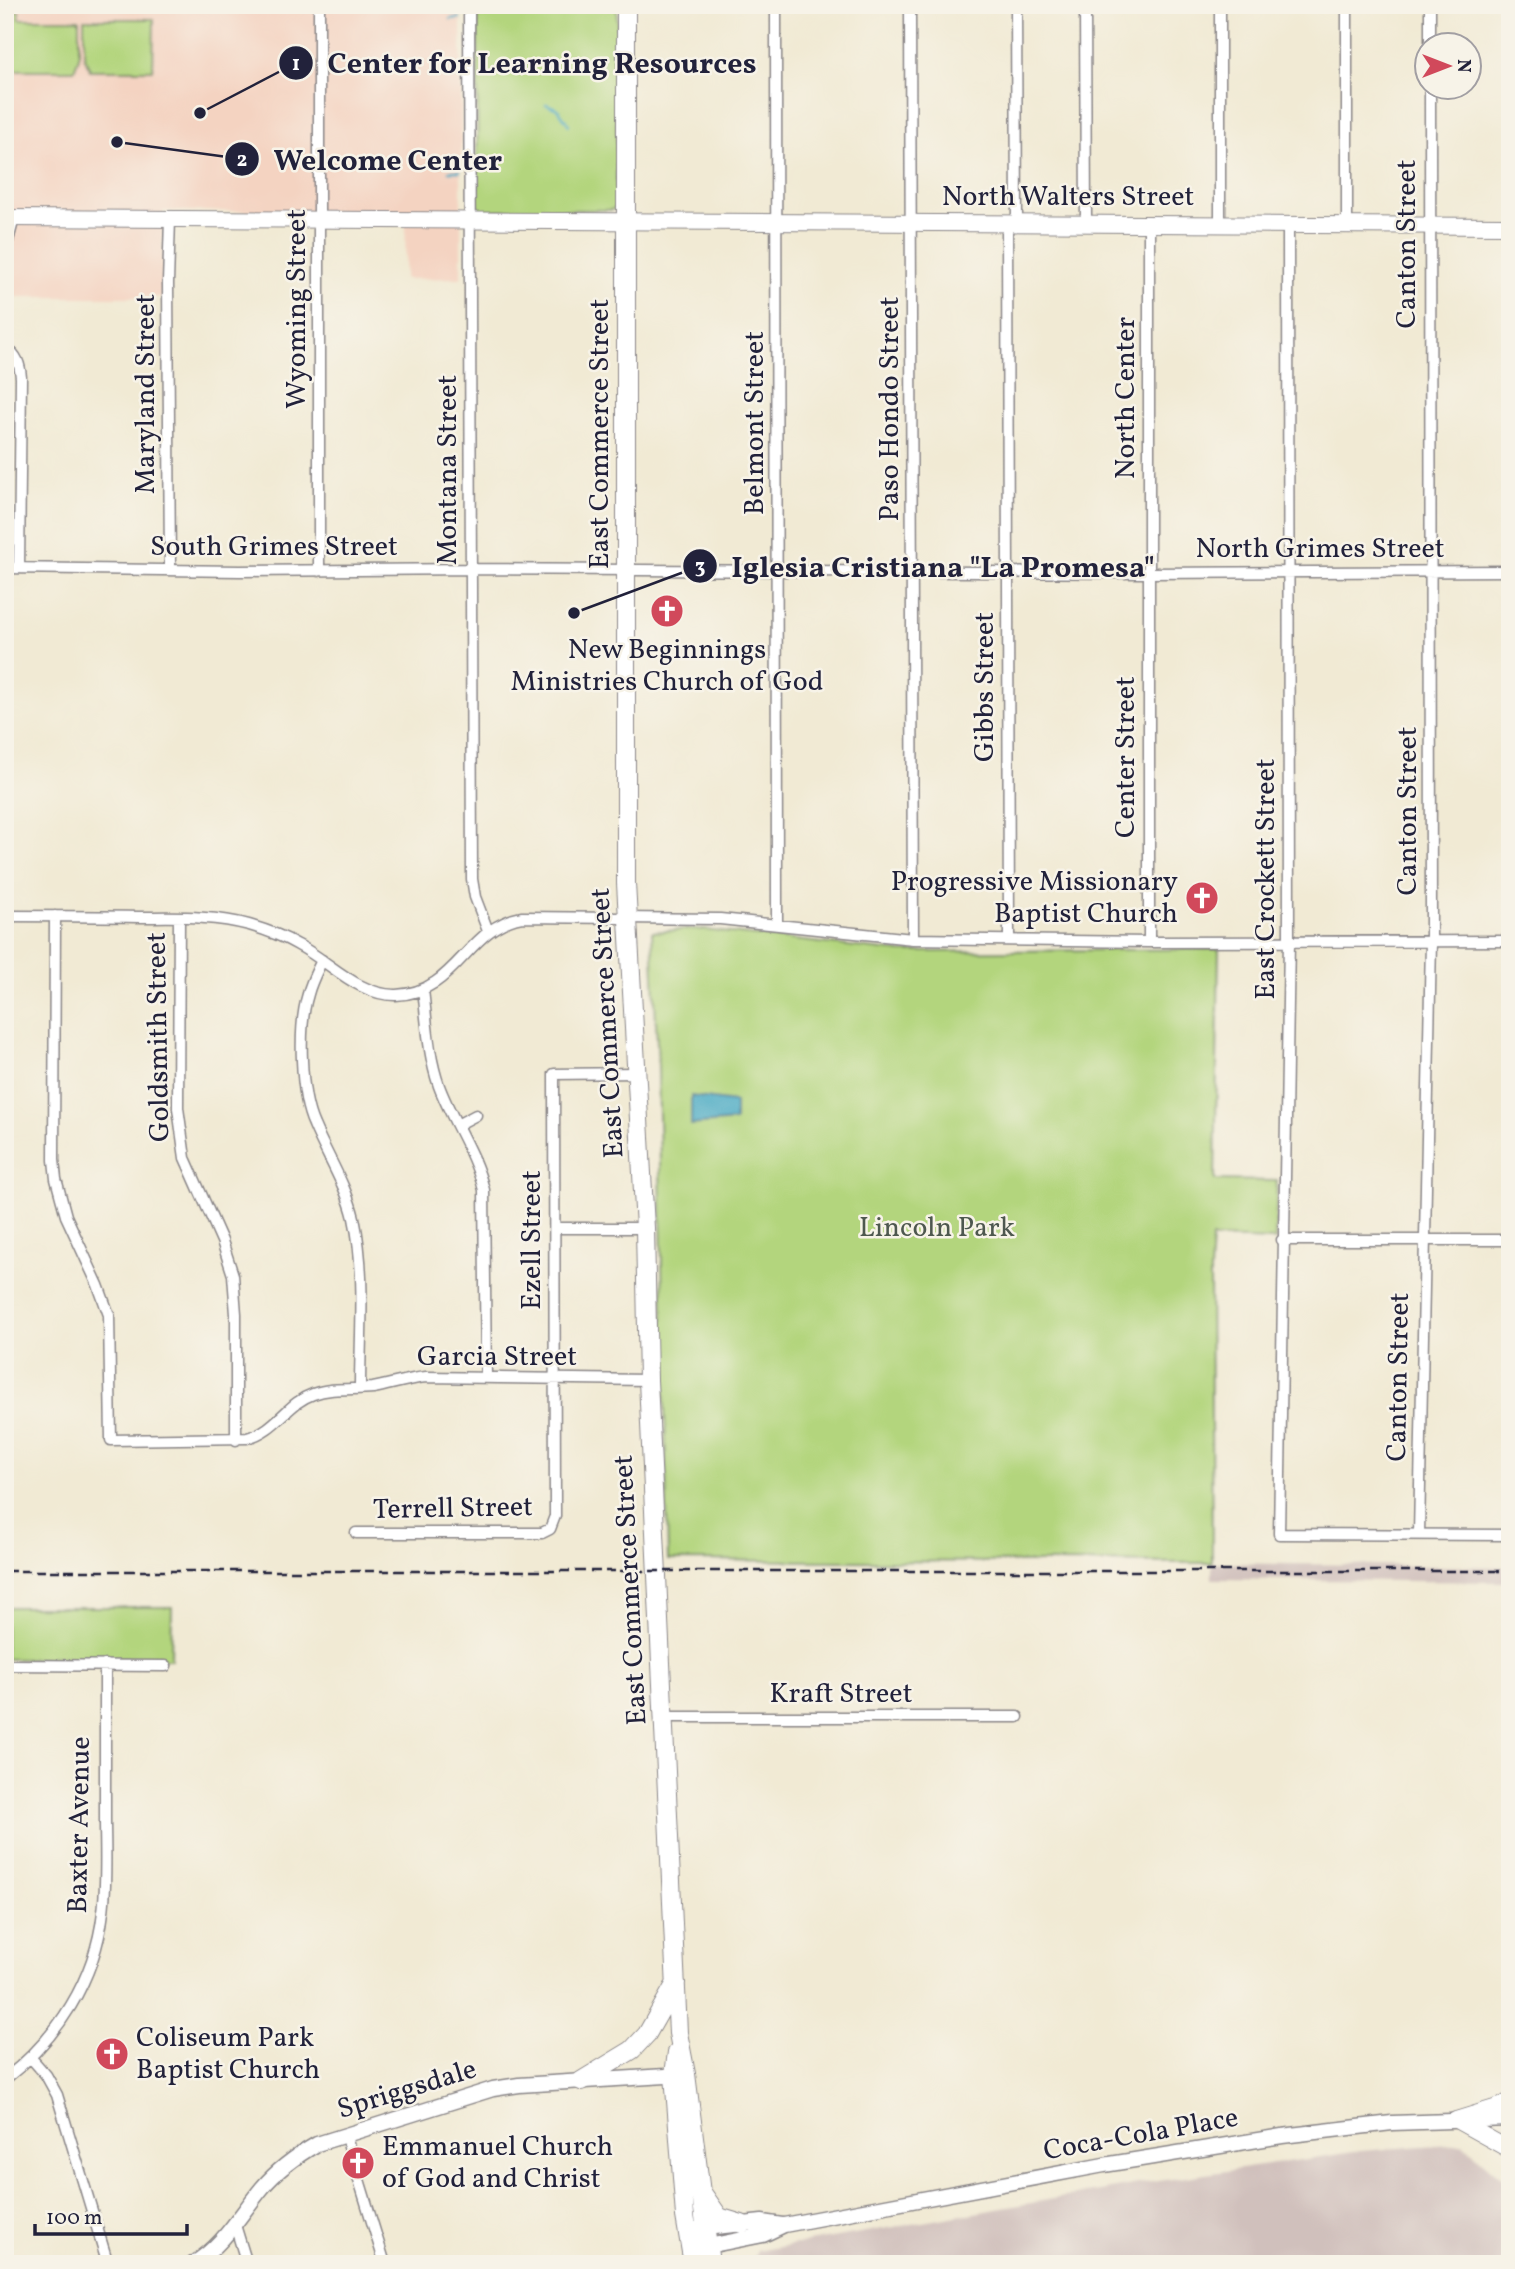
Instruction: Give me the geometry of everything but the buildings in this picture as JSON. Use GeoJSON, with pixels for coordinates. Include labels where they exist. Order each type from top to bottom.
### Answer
{"type":"FeatureCollection","features":[{"type":"Feature","properties":{"kind":"main road","name":"East Commerce Street"},"geometry":{"type":"LineString","coordinates":[[626,5],[626,883],[645,1227],[648,1380],[680,2075],[700,2256]]}},
{"type":"Feature","properties":{"kind":"main road","name":"North Walters Street"},"geometry":{"type":"LineString","coordinates":[[9,218],[1510,226]]}},
{"type":"Feature","properties":{"kind":"main road"},"geometry":{"type":"LineString","coordinates":[[581,2081],[632,2050],[647,2034],[676,1983]]}},
{"type":"Feature","properties":{"kind":"main road","name":"East Commerce Street"},"geometry":{"type":"LineString","coordinates":[[680,2075],[700,2190],[696,2229]]}},
{"type":"Feature","properties":{"kind":"main road"},"geometry":{"type":"LineString","coordinates":[[1455,2120],[1510,2101]]}},
{"type":"Feature","properties":{"kind":"main road"},"geometry":{"type":"LineString","coordinates":[[1455,2120],[1510,2150]]}},
{"type":"Feature","properties":{"kind":"main road"},"geometry":{"type":"LineString","coordinates":[[700,2190],[719,2217],[742,2224]]}},
{"type":"Feature","properties":{"kind":"street","name":"Wyoming Street"},"geometry":{"type":"LineString","coordinates":[[318,571],[319,5]]}},
{"type":"Feature","properties":{"kind":"street","name":"Montana Street"},"geometry":{"type":"LineString","coordinates":[[469,5],[472,879],[475,897],[488,931]]}},
{"type":"Feature","properties":{"kind":"street","name":"Belmont Street"},"geometry":{"type":"LineString","coordinates":[[776,5],[777,925]]}},
{"type":"Feature","properties":{"kind":"street","name":"Paso Hondo Street"},"geometry":{"type":"LineString","coordinates":[[910,5],[913,939]]}},
{"type":"Feature","properties":{"kind":"street","name":"Gibbs Street"},"geometry":{"type":"LineString","coordinates":[[1009,940],[1007,572],[1016,5]]}},
{"type":"Feature","properties":{"kind":"street"},"geometry":{"type":"LineString","coordinates":[[1085,5],[1086,223]]}},
{"type":"Feature","properties":{"kind":"street"},"geometry":{"type":"LineString","coordinates":[[1220,5],[1220,224]]}},
{"type":"Feature","properties":{"kind":"street"},"geometry":{"type":"LineString","coordinates":[[1347,5],[1347,225]]}},
{"type":"Feature","properties":{"kind":"street"},"geometry":{"type":"LineString","coordinates":[[1430,5],[1430,32]]}},
{"type":"Feature","properties":{"kind":"street","name":"Canton Street"},"geometry":{"type":"LineString","coordinates":[[1419,1534],[1431,941],[1430,102]]}},
{"type":"Feature","properties":{"kind":"street"},"geometry":{"type":"LineString","coordinates":[[5,252],[9,218]]}},
{"type":"Feature","properties":{"kind":"street","name":"Maryland Street"},"geometry":{"type":"LineString","coordinates":[[170,219],[170,569]]}},
{"type":"Feature","properties":{"kind":"street","name":"North Center"},"geometry":{"type":"LineString","coordinates":[[1148,573],[1149,224]]}},
{"type":"Feature","properties":{"kind":"street","name":"East Crockett Street"},"geometry":{"type":"LineString","coordinates":[[1288,224],[1289,941],[1279,1534],[1419,1534]]}},
{"type":"Feature","properties":{"kind":"street"},"geometry":{"type":"LineString","coordinates":[[5,347],[14,353],[18,360],[21,378],[19,568]]}},
{"type":"Feature","properties":{"kind":"street","name":"South Grimes Street"},"geometry":{"type":"LineString","coordinates":[[5,568],[626,570]]}},
{"type":"Feature","properties":{"kind":"street","name":"North Grimes Street"},"geometry":{"type":"LineString","coordinates":[[626,570],[1148,573],[1510,571]]}},
{"type":"Feature","properties":{"kind":"street","name":"Center Street"},"geometry":{"type":"LineString","coordinates":[[1148,573],[1149,942]]}},
{"type":"Feature","properties":{"kind":"street"},"geometry":{"type":"LineString","coordinates":[[5,916],[179,917],[227,920],[298,944],[368,990],[394,995],[423,990],[451,972],[488,931],[509,920],[522,917],[709,919],[913,939],[1149,942],[1510,941]]}},
{"type":"Feature","properties":{"kind":"street","name":"Garcia Street"},"geometry":{"type":"LineString","coordinates":[[55,916],[56,1179],[66,1216],[99,1285],[109,1315],[111,1440],[236,1440],[268,1430],[295,1404],[313,1394],[426,1377],[648,1380]]}},
{"type":"Feature","properties":{"kind":"street","name":"Goldsmith Street"},"geometry":{"type":"LineString","coordinates":[[179,917],[180,1135],[188,1166],[222,1241],[233,1275],[236,1314],[236,1440]]}},
{"type":"Feature","properties":{"kind":"street"},"geometry":{"type":"LineString","coordinates":[[322,960],[304,1008],[303,1077],[313,1123],[344,1188],[353,1217],[360,1266],[360,1388]]}},
{"type":"Feature","properties":{"kind":"street"},"geometry":{"type":"LineString","coordinates":[[423,990],[430,1054],[441,1091],[480,1174],[484,1190],[485,1377]]}},
{"type":"Feature","properties":{"kind":"street","name":"Ezell Street"},"geometry":{"type":"LineString","coordinates":[[550,1529],[555,1516],[554,1074],[637,1073]]}},
{"type":"Feature","properties":{"kind":"street"},"geometry":{"type":"LineString","coordinates":[[457,1125],[476,1115]]}},
{"type":"Feature","properties":{"kind":"street"},"geometry":{"type":"LineString","coordinates":[[555,1228],[645,1227]]}},
{"type":"Feature","properties":{"kind":"street"},"geometry":{"type":"LineString","coordinates":[[1282,1240],[1510,1240]]}},
{"type":"Feature","properties":{"kind":"street","name":"Terrell Street"},"geometry":{"type":"LineString","coordinates":[[356,1534],[542,1533],[550,1529]]}},
{"type":"Feature","properties":{"kind":"street"},"geometry":{"type":"LineString","coordinates":[[1419,1534],[1510,1535]]}},
{"type":"Feature","properties":{"kind":"street"},"geometry":{"type":"LineString","coordinates":[[5,1665],[166,1665]]}},
{"type":"Feature","properties":{"kind":"street","name":"Baxter Avenue"},"geometry":{"type":"LineString","coordinates":[[5,2079],[31,2058],[70,2008],[82,1985],[99,1938],[105,1888],[105,1665]]}},
{"type":"Feature","properties":{"kind":"street","name":"Kraft Street"},"geometry":{"type":"LineString","coordinates":[[663,1717],[1018,1717]]}},
{"type":"Feature","properties":{"kind":"street"},"geometry":{"type":"LineString","coordinates":[[31,2058],[46,2075],[57,2095],[108,2264]]}},
{"type":"Feature","properties":{"kind":"street","name":"Spriggsdale"},"geometry":{"type":"LineString","coordinates":[[193,2264],[215,2247],[262,2188],[286,2163],[317,2144],[494,2089],[519,2085],[680,2075]]}},
{"type":"Feature","properties":{"kind":"street","name":"Coca-Cola Place"},"geometry":{"type":"LineString","coordinates":[[700,2256],[763,2235],[784,2225],[1223,2145],[1365,2125],[1510,2119]]}},
{"type":"Feature","properties":{"kind":"street"},"geometry":{"type":"LineString","coordinates":[[345,2134],[385,2264]]}},
{"type":"Feature","properties":{"kind":"street","name":"Coca-Cola Place"},"geometry":{"type":"LineString","coordinates":[[696,2229],[762,2222],[784,2225]]}},
{"type":"Feature","properties":{"kind":"street"},"geometry":{"type":"LineString","coordinates":[[235,2225],[247,2264]]}},
{"type":"Feature","properties":{"kind":"shaded area"},"geometry":{"type":"Polygon","coordinates":[[[5,5],[461,5],[461,278],[405,279],[406,212],[163,211],[162,297],[5,297],[5,5]]]}},
{"type":"Feature","properties":{"kind":"shaded area"},"geometry":{"type":"Polygon","coordinates":[[[1212,1563],[1510,1567],[1510,1582],[1212,1579],[1212,1563]]]}},
{"type":"Feature","properties":{"kind":"shaded area"},"geometry":{"type":"Polygon","coordinates":[[[1462,2143],[1510,2185],[1510,2264],[750,2264],[757,2251],[1139,2184],[1361,2151],[1462,2143]]]}},
{"type":"Feature","properties":{"kind":"green space"},"geometry":{"type":"Polygon","coordinates":[[[478,5],[617,5],[616,208],[480,210],[477,206],[478,5]]]}},
{"type":"Feature","properties":{"kind":"green space"},"geometry":{"type":"Polygon","coordinates":[[[5,11],[19,11],[20,19],[79,19],[79,57],[74,70],[5,70],[5,11]]]}},
{"type":"Feature","properties":{"kind":"green space"},"geometry":{"type":"Polygon","coordinates":[[[84,19],[154,19],[153,70],[90,70],[84,56],[84,19]]]}},
{"type":"Feature","properties":{"kind":"green space","name":"Lincoln Park"},"geometry":{"type":"Polygon","coordinates":[[[695,929],[902,952],[1219,949],[1215,1180],[1277,1181],[1275,1240],[1212,1238],[1212,1563],[668,1560],[658,1066],[652,932],[695,929]]]}},
{"type":"Feature","properties":{"kind":"green space"},"geometry":{"type":"Polygon","coordinates":[[[5,1607],[172,1607],[171,1659],[5,1659],[5,1607]]]}},
{"type":"Feature","properties":{"kind":"water"},"geometry":{"type":"Polygon","coordinates":[[[691,1096],[735,1102],[735,1121],[691,1125],[691,1096]]]}},
{"type":"Feature","properties":{"kind":"waterway"},"geometry":{"type":"LineString","coordinates":[[450,19],[460,18]]}},
{"type":"Feature","properties":{"kind":"waterway"},"geometry":{"type":"LineString","coordinates":[[546,104],[558,109],[569,125]]}},
{"type":"Feature","properties":{"kind":"waterway"},"geometry":{"type":"LineString","coordinates":[[449,171],[460,171]]}},
{"type":"Feature","properties":{"kind":"railway"},"geometry":{"type":"LineString","coordinates":[[5,1571],[1510,1571]]}},
{"type":"Feature","properties":{"kind":"place","name":"Center for Learning Resources"},"geometry":{"type":"Point","coordinates":[200,113]}},
{"type":"Feature","properties":{"kind":"place","name":"Welcome Center"},"geometry":{"type":"Point","coordinates":[117,142]}},
{"type":"Feature","properties":{"kind":"place","name":"New Beginnings Ministries Church of God"},"geometry":{"type":"Point","coordinates":[667,611]}},
{"type":"Feature","properties":{"kind":"place","name":"Iglesia Cristiana \"La Promesa\""},"geometry":{"type":"Point","coordinates":[574,613]}},
{"type":"Feature","properties":{"kind":"place","name":"Progressive Missionary Baptist Church"},"geometry":{"type":"Point","coordinates":[1202,898]}},
{"type":"Feature","properties":{"kind":"place","name":"Coliseum Park Baptist Church"},"geometry":{"type":"Point","coordinates":[112,2054]}},
{"type":"Feature","properties":{"kind":"place","name":"Emmanuel Church of God and Christ"},"geometry":{"type":"Point","coordinates":[358,2163]}}]}
